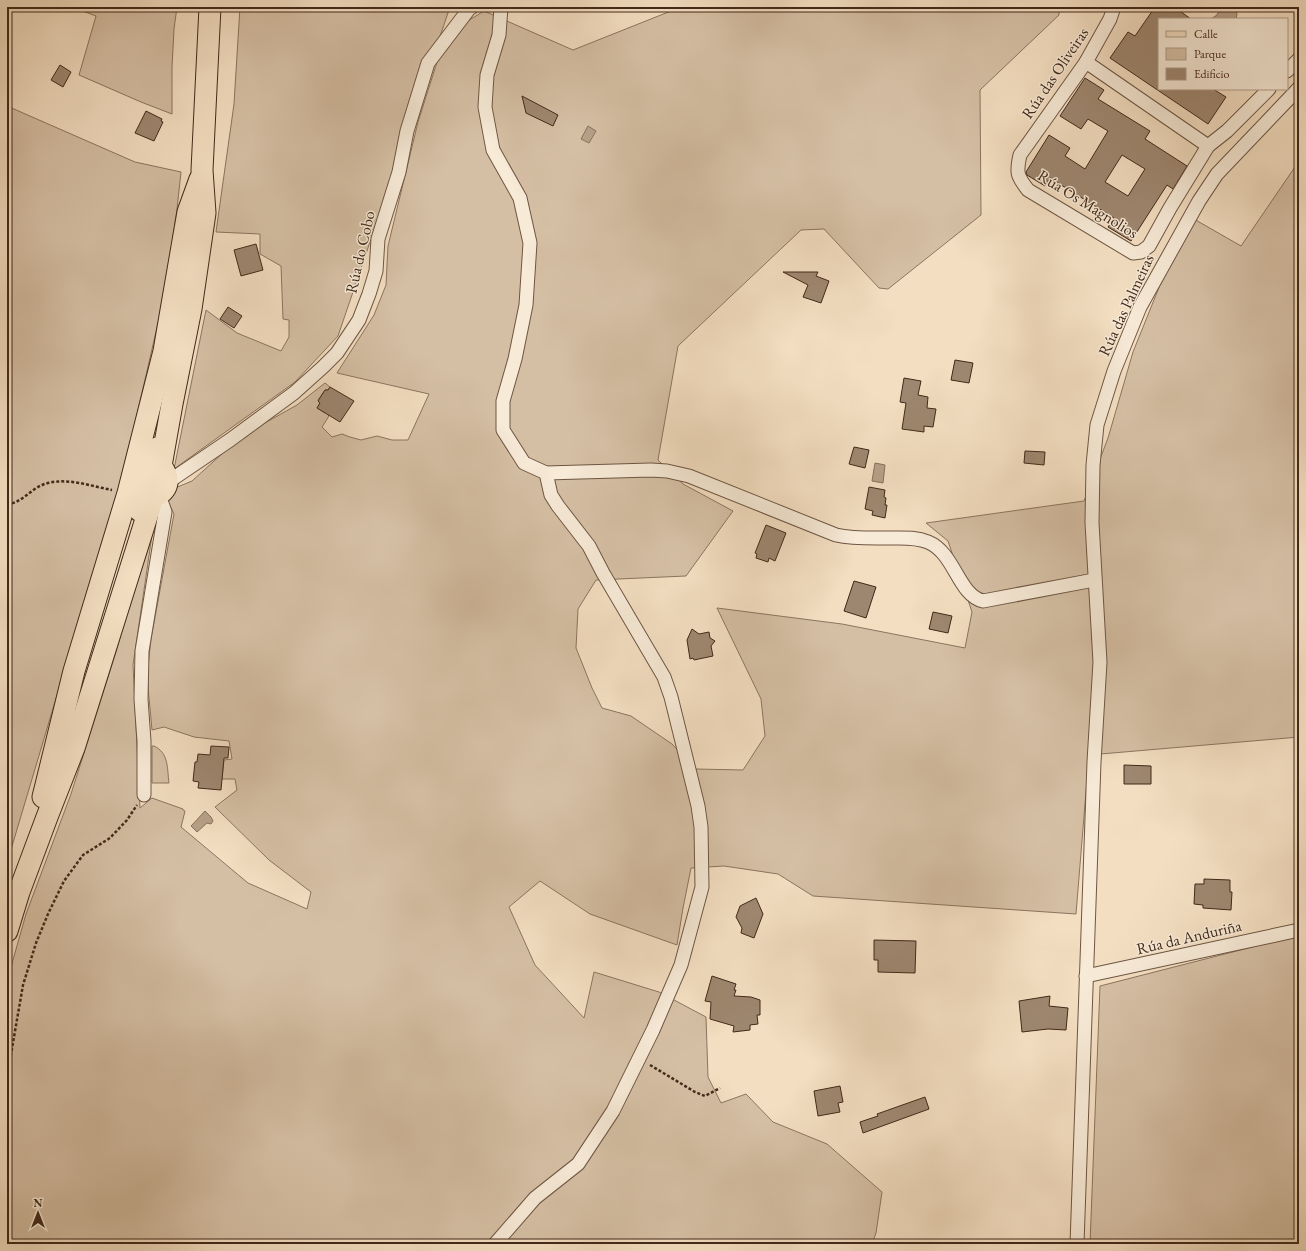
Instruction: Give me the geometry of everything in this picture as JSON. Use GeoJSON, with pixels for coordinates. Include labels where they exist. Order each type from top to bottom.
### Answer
{"type":"FeatureCollection","features":[{"type":"Feature","properties":{"kind":"main road"},"geometry":{"type":"LineString","coordinates":[[7,931],[19,892],[46,817],[148,491],[161,435],[172,404],[191,309],[205,213],[202,170],[210,7]]}},
{"type":"Feature","properties":{"kind":"main road"},"geometry":{"type":"LineString","coordinates":[[209,45],[221,22],[222,7]]}},
{"type":"Feature","properties":{"kind":"main road"},"geometry":{"type":"LineString","coordinates":[[19,892],[74,671],[105,573],[122,544],[148,491],[163,387],[164,351],[188,212],[202,170]]}},
{"type":"Feature","properties":{"kind":"street","name":"Rúa do Cobo"},"geometry":{"type":"LineString","coordinates":[[148,491],[230,440],[294,393],[337,353],[359,320],[369,294],[376,271],[378,239],[399,172],[407,131],[428,63],[472,7]]}},
{"type":"Feature","properties":{"kind":"street"},"geometry":{"type":"LineString","coordinates":[[501,7],[499,35],[487,75],[485,107],[493,150],[520,198],[530,243],[526,305],[515,359],[503,401],[503,430],[524,463],[546,473],[643,470],[667,471],[689,476],[836,535],[849,538],[912,538],[928,542],[940,549],[948,558],[968,591],[976,599],[983,601],[1094,580]]}},
{"type":"Feature","properties":{"kind":"street","name":"Rúa das Oliveiras"},"geometry":{"type":"LineString","coordinates":[[1020,154],[1086,62],[1110,18],[1114,7]]}},
{"type":"Feature","properties":{"kind":"street"},"geometry":{"type":"LineString","coordinates":[[1288,70],[1299,59]]}},
{"type":"Feature","properties":{"kind":"street"},"geometry":{"type":"LineString","coordinates":[[1086,62],[1208,146]]}},
{"type":"Feature","properties":{"kind":"street","name":"Rúa das Palmeiras"},"geometry":{"type":"LineString","coordinates":[[1077,1244],[1094,762],[1100,662],[1094,580],[1092,523],[1093,472],[1097,425],[1114,371],[1140,307],[1193,212],[1217,174],[1299,88]]}},
{"type":"Feature","properties":{"kind":"street","name":"Rúa das Palmeiras"},"geometry":{"type":"LineString","coordinates":[[1142,252],[1149,246],[1170,208],[1208,146],[1227,131],[1268,90]]}},
{"type":"Feature","properties":{"kind":"street","name":"Rúa Os Magnolios"},"geometry":{"type":"LineString","coordinates":[[1020,154],[1016,169],[1020,180],[1028,190],[1133,253],[1142,252]]}},
{"type":"Feature","properties":{"kind":"street"},"geometry":{"type":"LineString","coordinates":[[495,1244],[535,1198],[578,1164],[613,1111],[653,1030],[681,965],[702,887],[701,827],[698,806],[671,697],[664,677],[589,546],[551,495],[546,473]]}},
{"type":"Feature","properties":{"kind":"street"},"geometry":{"type":"LineString","coordinates":[[144,795],[144,741],[141,699],[142,651],[165,512],[148,491]]}},
{"type":"Feature","properties":{"kind":"street","name":"Rúa da Anduriña"},"geometry":{"type":"LineString","coordinates":[[1086,976],[1299,930]]}},
{"type":"Feature","properties":{"kind":"path"},"geometry":{"type":"LineString","coordinates":[[7,504],[13,504],[42,485],[62,481],[148,491]]}},
{"type":"Feature","properties":{"kind":"path"},"geometry":{"type":"LineString","coordinates":[[7,1065],[10,1060],[23,985],[45,922],[61,888],[83,855],[110,838],[127,820],[144,795]]}},
{"type":"Feature","properties":{"kind":"path"},"geometry":{"type":"LineString","coordinates":[[639,1058],[695,1092],[705,1096],[720,1088]]}},
{"type":"Feature","properties":{"kind":"green space"},"geometry":{"type":"Polygon","coordinates":[[[72,7],[177,7],[172,67],[172,114],[79,75],[96,16],[72,7]]]}},
{"type":"Feature","properties":{"kind":"green space"},"geometry":{"type":"Polygon","coordinates":[[[240,7],[450,7],[338,336],[295,382],[174,469],[206,310],[237,333],[281,351],[289,337],[289,320],[283,319],[281,266],[260,254],[260,234],[216,232],[234,104],[240,7]]]}},
{"type":"Feature","properties":{"kind":"green space"},"geometry":{"type":"Polygon","coordinates":[[[681,7],[1059,7],[1059,15],[980,90],[981,215],[888,289],[879,288],[824,229],[801,230],[678,346],[658,460],[683,484],[733,511],[686,576],[596,580],[578,609],[576,648],[592,688],[602,708],[631,716],[672,744],[696,769],[743,770],[765,736],[761,699],[717,608],[842,624],[965,648],[972,612],[948,541],[926,523],[1084,501],[1108,438],[1133,352],[1160,285],[1194,219],[1241,246],[1299,161],[1299,737],[1089,755],[1076,914],[813,896],[778,874],[724,866],[691,868],[677,945],[590,914],[540,881],[509,907],[535,965],[584,1018],[594,972],[659,992],[706,1017],[708,1077],[721,1103],[746,1094],[773,1122],[827,1144],[882,1192],[876,1233],[872,1244],[7,1244],[7,981],[26,914],[71,794],[116,652],[156,508],[133,665],[140,808],[152,798],[183,809],[185,811],[181,827],[248,883],[307,909],[311,892],[269,860],[215,807],[237,790],[235,779],[222,779],[224,760],[232,759],[229,741],[194,737],[164,727],[152,730],[147,676],[151,639],[174,514],[166,497],[175,488],[192,481],[224,452],[263,424],[297,405],[325,383],[330,387],[328,390],[325,390],[318,400],[320,403],[317,408],[325,413],[327,410],[329,412],[329,416],[322,427],[332,437],[342,434],[361,440],[377,436],[392,440],[408,440],[429,394],[337,373],[374,315],[386,285],[388,246],[418,122],[438,59],[466,22],[484,11],[573,50],[681,7]]]}},
{"type":"Feature","properties":{"kind":"green space"},"geometry":{"type":"Polygon","coordinates":[[[7,106],[135,162],[181,172],[164,297],[117,501],[71,648],[7,863],[7,106]]]}},
{"type":"Feature","properties":{"kind":"green space"},"geometry":{"type":"Polygon","coordinates":[[[152,746],[159,749],[165,757],[169,783],[152,783],[152,746]]]}},
{"type":"Feature","properties":{"kind":"green space"},"geometry":{"type":"Polygon","coordinates":[[[1299,935],[1299,1244],[1090,1244],[1100,986],[1299,935]]]}},
{"type":"Feature","properties":{"kind":"shaded area"},"geometry":{"type":"Polygon","coordinates":[[[1221,7],[1235,8],[1237,14],[1236,18],[1212,18],[1217,15],[1221,7]]]}},
{"type":"Feature","properties":{"kind":"shaded area"},"geometry":{"type":"Polygon","coordinates":[[[588,126],[596,131],[589,143],[581,139],[588,126]]]}},
{"type":"Feature","properties":{"kind":"shaded area"},"geometry":{"type":"Polygon","coordinates":[[[875,463],[885,465],[883,483],[872,481],[875,463]]]}},
{"type":"Feature","properties":{"kind":"shaded area"},"geometry":{"type":"Polygon","coordinates":[[[205,811],[213,821],[211,824],[207,823],[197,832],[191,826],[205,811]]]}},
{"type":"Feature","properties":{"kind":"building"},"geometry":{"type":"Polygon","coordinates":[[[1155,7],[1174,7],[1190,18],[1158,18],[1158,90],[1215,90],[1226,97],[1208,124],[1110,58],[1128,32],[1135,36],[1155,7]]]}},
{"type":"Feature","properties":{"kind":"building"},"geometry":{"type":"Polygon","coordinates":[[[60,65],[71,72],[63,87],[51,80],[60,65]]]}},
{"type":"Feature","properties":{"kind":"building"},"geometry":{"type":"Polygon","coordinates":[[[1085,78],[1104,90],[1098,99],[1150,131],[1145,139],[1187,166],[1173,189],[1167,185],[1131,241],[1108,227],[1114,218],[1050,178],[1045,186],[1027,175],[1026,172],[1049,135],[1070,148],[1065,156],[1085,169],[1108,131],[1088,119],[1081,129],[1060,116],[1085,78]],[[1122,155],[1105,182],[1128,196],[1145,169],[1122,155]]]}},
{"type":"Feature","properties":{"kind":"building"},"geometry":{"type":"Polygon","coordinates":[[[522,96],[558,115],[553,126],[526,113],[522,96]]]}},
{"type":"Feature","properties":{"kind":"building"},"geometry":{"type":"Polygon","coordinates":[[[146,111],[162,119],[161,121],[163,122],[154,141],[135,133],[146,111]]]}},
{"type":"Feature","properties":{"kind":"building"},"geometry":{"type":"Polygon","coordinates":[[[256,244],[263,270],[241,276],[234,250],[256,244]]]}},
{"type":"Feature","properties":{"kind":"building"},"geometry":{"type":"Polygon","coordinates":[[[783,272],[818,272],[816,276],[829,281],[821,303],[803,297],[808,285],[783,272]]]}},
{"type":"Feature","properties":{"kind":"building"},"geometry":{"type":"Polygon","coordinates":[[[228,307],[242,316],[234,328],[220,319],[228,307]]]}},
{"type":"Feature","properties":{"kind":"building"},"geometry":{"type":"Polygon","coordinates":[[[955,360],[973,363],[969,383],[951,380],[955,360]]]}},
{"type":"Feature","properties":{"kind":"building"},"geometry":{"type":"Polygon","coordinates":[[[904,378],[921,381],[918,395],[928,397],[927,408],[936,409],[933,427],[924,426],[924,432],[902,429],[906,403],[900,402],[904,378]]]}},
{"type":"Feature","properties":{"kind":"building"},"geometry":{"type":"Polygon","coordinates":[[[330,387],[354,401],[340,422],[317,408],[320,403],[318,401],[325,390],[328,390],[330,387]]]}},
{"type":"Feature","properties":{"kind":"building"},"geometry":{"type":"Polygon","coordinates":[[[854,447],[869,450],[865,468],[849,464],[854,447]]]}},
{"type":"Feature","properties":{"kind":"building"},"geometry":{"type":"Polygon","coordinates":[[[1025,451],[1045,452],[1044,465],[1024,463],[1025,451]]]}},
{"type":"Feature","properties":{"kind":"building"},"geometry":{"type":"Polygon","coordinates":[[[869,487],[885,490],[885,505],[887,505],[885,518],[872,515],[873,511],[865,509],[869,487]]]}},
{"type":"Feature","properties":{"kind":"building"},"geometry":{"type":"Polygon","coordinates":[[[766,525],[786,533],[775,561],[769,558],[768,562],[756,558],[757,554],[755,553],[766,525]]]}},
{"type":"Feature","properties":{"kind":"building"},"geometry":{"type":"Polygon","coordinates":[[[854,581],[876,587],[866,618],[844,611],[854,581]]]}},
{"type":"Feature","properties":{"kind":"building"},"geometry":{"type":"Polygon","coordinates":[[[933,612],[952,616],[948,633],[929,629],[933,612]]]}},
{"type":"Feature","properties":{"kind":"building"},"geometry":{"type":"Polygon","coordinates":[[[692,629],[699,634],[709,632],[710,638],[715,641],[711,646],[713,656],[694,660],[693,658],[690,659],[687,640],[692,629]]]}},
{"type":"Feature","properties":{"kind":"building"},"geometry":{"type":"Polygon","coordinates":[[[211,746],[229,747],[228,758],[224,758],[221,790],[198,788],[199,782],[193,781],[195,762],[197,762],[198,754],[210,755],[211,746]]]}},
{"type":"Feature","properties":{"kind":"building"},"geometry":{"type":"Polygon","coordinates":[[[1124,765],[1151,766],[1151,784],[1124,784],[1124,765]]]}},
{"type":"Feature","properties":{"kind":"building"},"geometry":{"type":"Polygon","coordinates":[[[1204,879],[1230,880],[1230,892],[1232,892],[1231,910],[1203,908],[1203,905],[1194,904],[1195,884],[1204,884],[1204,879]]]}},
{"type":"Feature","properties":{"kind":"building"},"geometry":{"type":"Polygon","coordinates":[[[756,898],[763,914],[754,938],[741,933],[742,928],[736,917],[740,906],[756,898]]]}},
{"type":"Feature","properties":{"kind":"building"},"geometry":{"type":"Polygon","coordinates":[[[874,940],[916,941],[915,973],[878,972],[878,960],[874,960],[874,940]]]}},
{"type":"Feature","properties":{"kind":"building"},"geometry":{"type":"Polygon","coordinates":[[[712,976],[736,984],[734,996],[751,997],[760,1000],[760,1015],[757,1015],[758,1024],[750,1025],[750,1030],[733,1032],[734,1026],[710,1019],[711,1002],[705,1001],[712,976]]]}},
{"type":"Feature","properties":{"kind":"building"},"geometry":{"type":"Polygon","coordinates":[[[1050,996],[1049,1006],[1068,1008],[1066,1030],[1048,1029],[1022,1032],[1019,1001],[1050,996]]]}},
{"type":"Feature","properties":{"kind":"building"},"geometry":{"type":"Polygon","coordinates":[[[840,1086],[843,1102],[838,1103],[840,1112],[818,1116],[814,1091],[840,1086]]]}},
{"type":"Feature","properties":{"kind":"building"},"geometry":{"type":"Polygon","coordinates":[[[925,1097],[929,1109],[863,1133],[860,1122],[878,1116],[877,1114],[925,1097]]]}}]}
